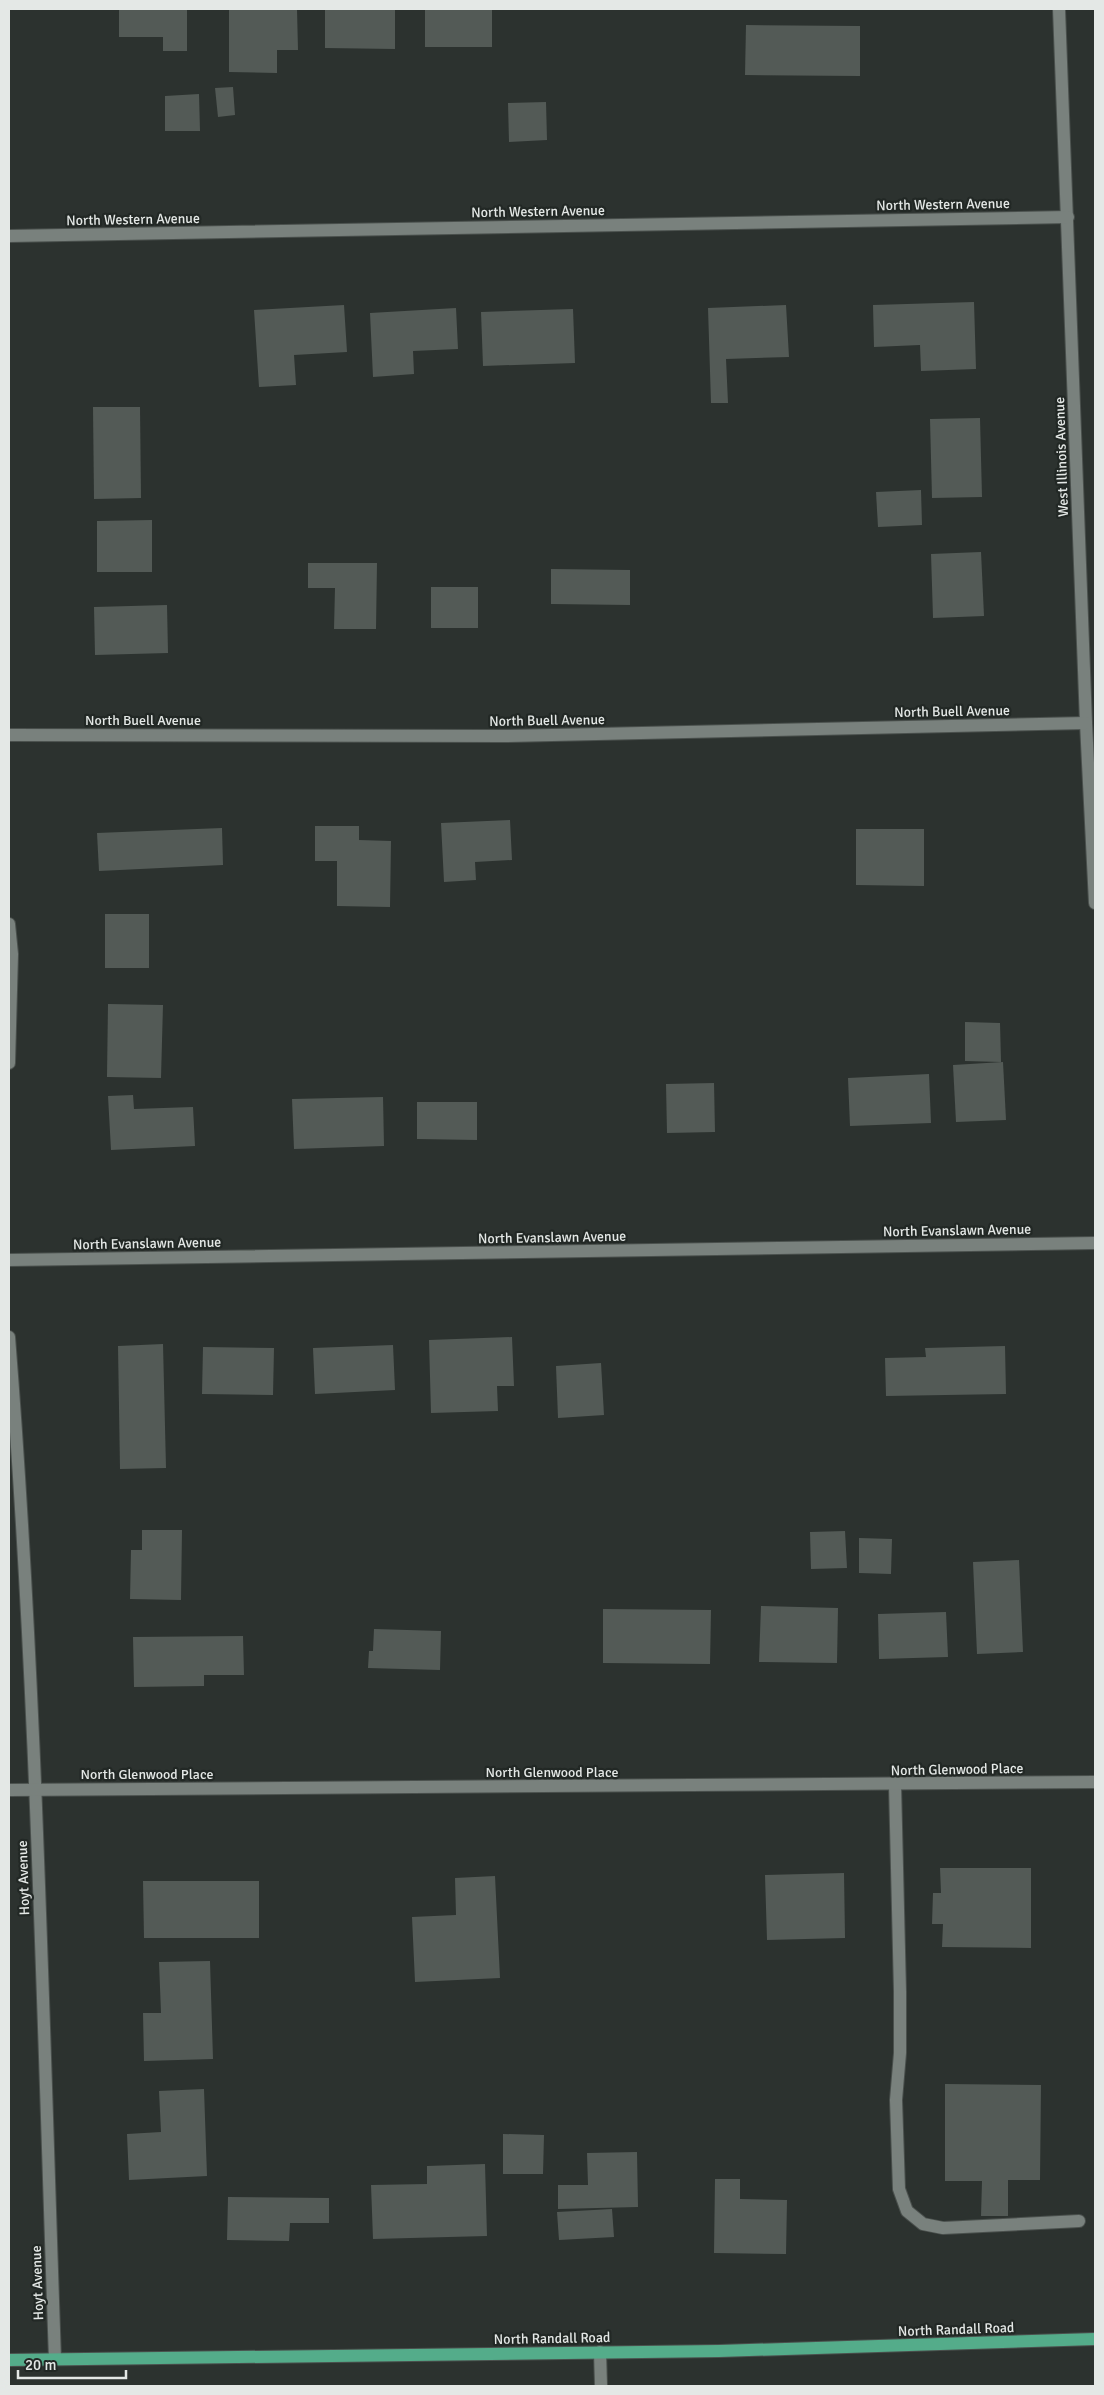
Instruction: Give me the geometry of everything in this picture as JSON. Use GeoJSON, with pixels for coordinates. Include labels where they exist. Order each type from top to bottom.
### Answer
{"type":"FeatureCollection","features":[{"type":"Feature","properties":{"kind":"main road","name":"North Randall Road"},"geometry":{"type":"LineString","coordinates":[[9,2360],[719,2352],[1095,2340]]}},
{"type":"Feature","properties":{"kind":"street","name":"West Illinois Avenue"},"geometry":{"type":"LineString","coordinates":[[1059,9],[1086,723],[1095,904]]}},
{"type":"Feature","properties":{"kind":"street","name":"North Western Avenue"},"geometry":{"type":"LineString","coordinates":[[9,236],[1068,217]]}},
{"type":"Feature","properties":{"kind":"street","name":"North Buell Avenue"},"geometry":{"type":"LineString","coordinates":[[9,735],[508,736],[1086,723]]}},
{"type":"Feature","properties":{"kind":"street"},"geometry":{"type":"LineString","coordinates":[[9,924],[12,954],[9,1063]]}},
{"type":"Feature","properties":{"kind":"street","name":"North Evanslawn Avenue"},"geometry":{"type":"LineString","coordinates":[[9,1260],[1095,1243]]}},
{"type":"Feature","properties":{"kind":"street","name":"Hoyt Avenue"},"geometry":{"type":"LineString","coordinates":[[9,1337],[22,1504],[35,1790],[55,2359]]}},
{"type":"Feature","properties":{"kind":"street","name":"North Glenwood Place"},"geometry":{"type":"LineString","coordinates":[[9,1790],[895,1785],[1095,1782]]}},
{"type":"Feature","properties":{"kind":"street"},"geometry":{"type":"LineString","coordinates":[[895,1785],[900,1992],[897,2120],[899,2190],[907,2211],[923,2224],[942,2228],[1079,2221]]}},
{"type":"Feature","properties":{"kind":"street"},"geometry":{"type":"LineString","coordinates":[[600,2352],[601,2386]]}},
{"type":"Feature","properties":{"kind":"building"},"geometry":{"type":"Polygon","coordinates":[[[119,9],[187,9],[187,51],[163,51],[163,37],[119,37],[119,9]]]}},
{"type":"Feature","properties":{"kind":"building"},"geometry":{"type":"Polygon","coordinates":[[[229,9],[297,9],[298,50],[277,50],[277,73],[229,72],[229,9]]]}},
{"type":"Feature","properties":{"kind":"building"},"geometry":{"type":"Polygon","coordinates":[[[325,9],[395,9],[395,49],[325,48],[325,9]]]}},
{"type":"Feature","properties":{"kind":"building"},"geometry":{"type":"Polygon","coordinates":[[[425,9],[492,9],[492,47],[425,47],[425,9]]]}},
{"type":"Feature","properties":{"kind":"building"},"geometry":{"type":"Polygon","coordinates":[[[746,25],[860,26],[860,76],[745,75],[746,25]]]}},
{"type":"Feature","properties":{"kind":"building"},"geometry":{"type":"Polygon","coordinates":[[[233,87],[235,115],[218,117],[215,88],[233,87]]]}},
{"type":"Feature","properties":{"kind":"building"},"geometry":{"type":"Polygon","coordinates":[[[199,94],[200,131],[165,131],[165,96],[199,94]]]}},
{"type":"Feature","properties":{"kind":"building"},"geometry":{"type":"Polygon","coordinates":[[[546,102],[547,140],[509,142],[508,103],[546,102]]]}},
{"type":"Feature","properties":{"kind":"building"},"geometry":{"type":"Polygon","coordinates":[[[974,302],[976,369],[921,371],[920,345],[874,347],[873,305],[974,302]]]}},
{"type":"Feature","properties":{"kind":"building"},"geometry":{"type":"Polygon","coordinates":[[[344,305],[347,352],[294,355],[296,385],[259,387],[254,310],[344,305]]]}},
{"type":"Feature","properties":{"kind":"building"},"geometry":{"type":"Polygon","coordinates":[[[786,305],[789,357],[726,359],[728,403],[711,403],[708,308],[786,305]]]}},
{"type":"Feature","properties":{"kind":"building"},"geometry":{"type":"Polygon","coordinates":[[[456,308],[458,349],[413,351],[414,374],[373,377],[370,313],[456,308]]]}},
{"type":"Feature","properties":{"kind":"building"},"geometry":{"type":"Polygon","coordinates":[[[573,309],[575,363],[483,366],[481,312],[573,309]]]}},
{"type":"Feature","properties":{"kind":"building"},"geometry":{"type":"Polygon","coordinates":[[[93,407],[140,407],[141,498],[94,499],[93,407]]]}},
{"type":"Feature","properties":{"kind":"building"},"geometry":{"type":"Polygon","coordinates":[[[980,418],[982,497],[932,498],[930,419],[980,418]]]}},
{"type":"Feature","properties":{"kind":"building"},"geometry":{"type":"Polygon","coordinates":[[[921,490],[922,525],[878,527],[876,492],[921,490]]]}},
{"type":"Feature","properties":{"kind":"building"},"geometry":{"type":"Polygon","coordinates":[[[152,520],[152,572],[97,572],[97,521],[152,520]]]}},
{"type":"Feature","properties":{"kind":"building"},"geometry":{"type":"Polygon","coordinates":[[[981,552],[984,616],[933,618],[931,554],[981,552]]]}},
{"type":"Feature","properties":{"kind":"building"},"geometry":{"type":"Polygon","coordinates":[[[308,563],[377,563],[376,629],[334,629],[335,588],[308,588],[308,563]]]}},
{"type":"Feature","properties":{"kind":"building"},"geometry":{"type":"Polygon","coordinates":[[[551,569],[630,570],[630,605],[551,604],[551,569]]]}},
{"type":"Feature","properties":{"kind":"building"},"geometry":{"type":"Polygon","coordinates":[[[431,587],[478,587],[478,628],[431,628],[431,587]]]}},
{"type":"Feature","properties":{"kind":"building"},"geometry":{"type":"Polygon","coordinates":[[[167,605],[168,653],[95,655],[94,607],[167,605]]]}},
{"type":"Feature","properties":{"kind":"building"},"geometry":{"type":"Polygon","coordinates":[[[510,820],[512,860],[475,862],[476,880],[444,882],[441,823],[510,820]]]}},
{"type":"Feature","properties":{"kind":"building"},"geometry":{"type":"Polygon","coordinates":[[[315,826],[359,826],[359,840],[391,841],[390,907],[337,906],[337,861],[315,861],[315,826]]]}},
{"type":"Feature","properties":{"kind":"building"},"geometry":{"type":"Polygon","coordinates":[[[222,828],[223,865],[99,871],[97,833],[222,828]]]}},
{"type":"Feature","properties":{"kind":"building"},"geometry":{"type":"Polygon","coordinates":[[[856,829],[924,829],[924,886],[856,885],[856,829]]]}},
{"type":"Feature","properties":{"kind":"building"},"geometry":{"type":"Polygon","coordinates":[[[105,914],[149,914],[149,968],[105,968],[105,914]]]}},
{"type":"Feature","properties":{"kind":"building"},"geometry":{"type":"Polygon","coordinates":[[[108,1004],[163,1005],[161,1078],[107,1077],[108,1004]]]}},
{"type":"Feature","properties":{"kind":"building"},"geometry":{"type":"Polygon","coordinates":[[[965,1022],[1000,1023],[1001,1062],[965,1061],[965,1022]]]}},
{"type":"Feature","properties":{"kind":"building"},"geometry":{"type":"Polygon","coordinates":[[[1003,1062],[1006,1120],[956,1122],[953,1065],[1003,1062]]]}},
{"type":"Feature","properties":{"kind":"building"},"geometry":{"type":"Polygon","coordinates":[[[929,1074],[931,1123],[850,1126],[848,1078],[929,1074]]]}},
{"type":"Feature","properties":{"kind":"building"},"geometry":{"type":"Polygon","coordinates":[[[714,1083],[715,1132],[667,1133],[666,1084],[714,1083]]]}},
{"type":"Feature","properties":{"kind":"building"},"geometry":{"type":"Polygon","coordinates":[[[133,1095],[134,1109],[193,1107],[195,1146],[111,1150],[108,1096],[133,1095]]]}},
{"type":"Feature","properties":{"kind":"building"},"geometry":{"type":"Polygon","coordinates":[[[383,1097],[384,1146],[294,1149],[292,1099],[383,1097]]]}},
{"type":"Feature","properties":{"kind":"building"},"geometry":{"type":"Polygon","coordinates":[[[417,1102],[477,1102],[477,1140],[417,1139],[417,1102]]]}},
{"type":"Feature","properties":{"kind":"building"},"geometry":{"type":"Polygon","coordinates":[[[512,1337],[514,1386],[497,1386],[498,1411],[431,1413],[429,1340],[512,1337]]]}},
{"type":"Feature","properties":{"kind":"building"},"geometry":{"type":"Polygon","coordinates":[[[163,1344],[166,1468],[120,1469],[118,1346],[163,1344]]]}},
{"type":"Feature","properties":{"kind":"building"},"geometry":{"type":"Polygon","coordinates":[[[393,1345],[395,1390],[315,1394],[313,1348],[393,1345]]]}},
{"type":"Feature","properties":{"kind":"building"},"geometry":{"type":"Polygon","coordinates":[[[1005,1346],[1006,1394],[886,1396],[885,1358],[926,1357],[925,1348],[1005,1346]]]}},
{"type":"Feature","properties":{"kind":"building"},"geometry":{"type":"Polygon","coordinates":[[[203,1347],[274,1348],[273,1395],[202,1394],[203,1347]]]}},
{"type":"Feature","properties":{"kind":"building"},"geometry":{"type":"Polygon","coordinates":[[[601,1363],[604,1415],[558,1418],[556,1366],[601,1363]]]}},
{"type":"Feature","properties":{"kind":"building"},"geometry":{"type":"Polygon","coordinates":[[[142,1530],[182,1530],[181,1600],[130,1599],[131,1550],[142,1550],[142,1530]]]}},
{"type":"Feature","properties":{"kind":"building"},"geometry":{"type":"Polygon","coordinates":[[[845,1531],[847,1568],[811,1569],[810,1532],[845,1531]]]}},
{"type":"Feature","properties":{"kind":"building"},"geometry":{"type":"Polygon","coordinates":[[[859,1538],[892,1539],[891,1574],[859,1573],[859,1538]]]}},
{"type":"Feature","properties":{"kind":"building"},"geometry":{"type":"Polygon","coordinates":[[[1019,1560],[1023,1652],[977,1654],[973,1562],[1019,1560]]]}},
{"type":"Feature","properties":{"kind":"building"},"geometry":{"type":"Polygon","coordinates":[[[761,1606],[838,1608],[837,1663],[759,1662],[761,1606]]]}},
{"type":"Feature","properties":{"kind":"building"},"geometry":{"type":"Polygon","coordinates":[[[603,1609],[711,1610],[710,1664],[603,1663],[603,1609]]]}},
{"type":"Feature","properties":{"kind":"building"},"geometry":{"type":"Polygon","coordinates":[[[946,1612],[948,1657],[879,1659],[878,1614],[946,1612]]]}},
{"type":"Feature","properties":{"kind":"building"},"geometry":{"type":"Polygon","coordinates":[[[374,1629],[441,1631],[440,1670],[368,1668],[369,1651],[373,1651],[374,1629]]]}},
{"type":"Feature","properties":{"kind":"building"},"geometry":{"type":"Polygon","coordinates":[[[243,1636],[244,1675],[204,1675],[204,1686],[134,1687],[133,1637],[243,1636]]]}},
{"type":"Feature","properties":{"kind":"building"},"geometry":{"type":"Polygon","coordinates":[[[940,1868],[1031,1868],[1031,1948],[942,1947],[943,1924],[932,1924],[933,1893],[941,1893],[940,1868]]]}},
{"type":"Feature","properties":{"kind":"building"},"geometry":{"type":"Polygon","coordinates":[[[844,1873],[845,1938],[767,1940],[765,1875],[844,1873]]]}},
{"type":"Feature","properties":{"kind":"building"},"geometry":{"type":"Polygon","coordinates":[[[495,1876],[500,1978],[415,1982],[412,1917],[456,1915],[455,1878],[495,1876]]]}},
{"type":"Feature","properties":{"kind":"building"},"geometry":{"type":"Polygon","coordinates":[[[143,1881],[259,1881],[259,1938],[144,1938],[143,1881]]]}},
{"type":"Feature","properties":{"kind":"building"},"geometry":{"type":"Polygon","coordinates":[[[210,1961],[213,2059],[144,2061],[143,2013],[161,2013],[159,1962],[210,1961]]]}},
{"type":"Feature","properties":{"kind":"building"},"geometry":{"type":"Polygon","coordinates":[[[945,2084],[1041,2085],[1040,2180],[1008,2180],[1008,2216],[981,2216],[982,2181],[945,2181],[945,2084]]]}},
{"type":"Feature","properties":{"kind":"building"},"geometry":{"type":"Polygon","coordinates":[[[204,2089],[207,2176],[129,2180],[127,2134],[161,2132],[159,2091],[204,2089]]]}},
{"type":"Feature","properties":{"kind":"building"},"geometry":{"type":"Polygon","coordinates":[[[503,2134],[544,2135],[543,2174],[503,2174],[503,2134]]]}},
{"type":"Feature","properties":{"kind":"building"},"geometry":{"type":"Polygon","coordinates":[[[637,2152],[638,2207],[558,2209],[558,2185],[588,2185],[587,2153],[637,2152]]]}},
{"type":"Feature","properties":{"kind":"building"},"geometry":{"type":"Polygon","coordinates":[[[485,2164],[487,2236],[373,2239],[371,2185],[427,2184],[427,2166],[485,2164]]]}},
{"type":"Feature","properties":{"kind":"building"},"geometry":{"type":"Polygon","coordinates":[[[715,2179],[740,2179],[740,2199],[787,2200],[786,2254],[714,2253],[715,2179]]]}},
{"type":"Feature","properties":{"kind":"building"},"geometry":{"type":"Polygon","coordinates":[[[228,2197],[329,2198],[329,2223],[290,2223],[289,2241],[227,2240],[228,2197]]]}},
{"type":"Feature","properties":{"kind":"building"},"geometry":{"type":"Polygon","coordinates":[[[612,2209],[614,2237],[559,2240],[557,2212],[612,2209]]]}}]}
